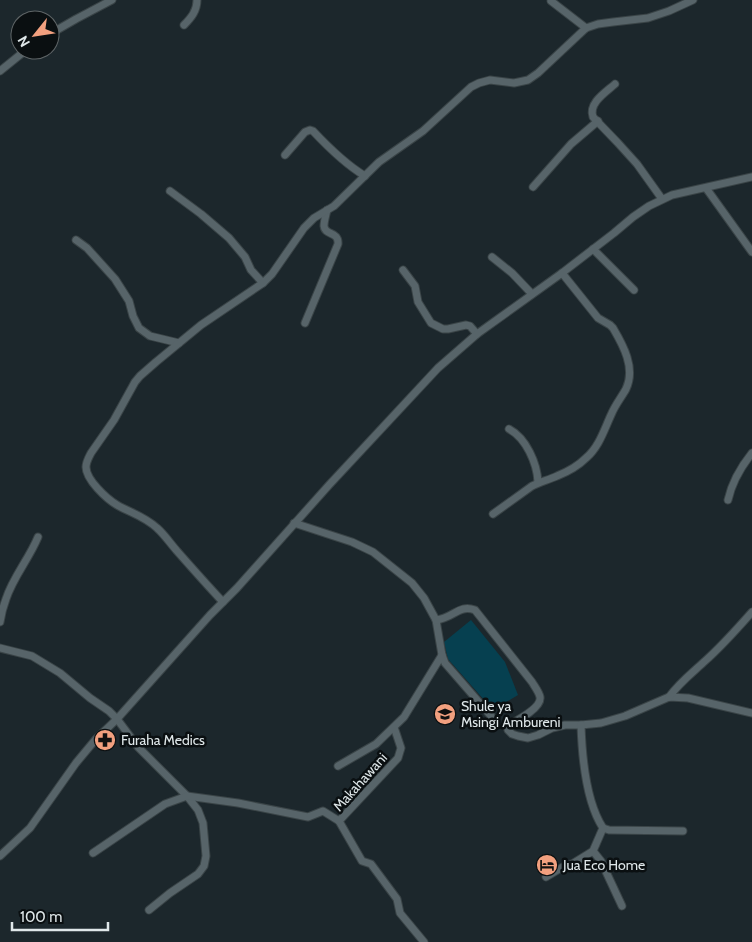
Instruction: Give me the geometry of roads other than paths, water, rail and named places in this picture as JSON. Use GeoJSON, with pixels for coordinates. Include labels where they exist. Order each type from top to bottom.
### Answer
{"type":"FeatureCollection","features":[{"type":"Feature","properties":{"kind":"street"},"geometry":{"type":"LineString","coordinates":[[60,28],[112,0]]}},
{"type":"Feature","properties":{"kind":"street"},"geometry":{"type":"LineString","coordinates":[[223,602],[156,526],[138,514],[118,506],[93,483],[87,471],[88,458],[114,420],[135,382],[201,325],[263,283],[272,274],[304,228],[314,218],[334,206],[385,157],[423,131],[471,87],[490,80],[514,83],[528,80],[586,28],[598,24],[648,18],[693,0]]}},
{"type":"Feature","properties":{"kind":"street"},"geometry":{"type":"LineString","coordinates":[[184,25],[191,18],[199,1]]}},
{"type":"Feature","properties":{"kind":"street"},"geometry":{"type":"LineString","coordinates":[[551,1],[586,28]]}},
{"type":"Feature","properties":{"kind":"street"},"geometry":{"type":"LineString","coordinates":[[0,71],[14,60]]}},
{"type":"Feature","properties":{"kind":"street"},"geometry":{"type":"LineString","coordinates":[[615,84],[592,107],[593,117],[637,164],[662,199]]}},
{"type":"Feature","properties":{"kind":"street"},"geometry":{"type":"LineString","coordinates":[[533,187],[571,144],[598,121]]}},
{"type":"Feature","properties":{"kind":"street"},"geometry":{"type":"LineString","coordinates":[[285,154],[305,132],[310,130],[334,153],[365,176]]}},
{"type":"Feature","properties":{"kind":"street"},"geometry":{"type":"LineString","coordinates":[[0,856],[30,828],[76,763],[96,739],[117,719],[294,523],[438,368],[477,334],[562,273],[633,217],[662,199],[683,192],[752,177]]}},
{"type":"Feature","properties":{"kind":"street"},"geometry":{"type":"LineString","coordinates":[[706,188],[752,252]]}},
{"type":"Feature","properties":{"kind":"street"},"geometry":{"type":"LineString","coordinates":[[170,192],[201,214],[229,238],[245,257],[251,270],[263,283]]}},
{"type":"Feature","properties":{"kind":"street"},"geometry":{"type":"LineString","coordinates":[[305,323],[338,244],[337,237],[328,232],[324,226],[327,210]]}},
{"type":"Feature","properties":{"kind":"street"},"geometry":{"type":"LineString","coordinates":[[76,240],[87,248],[115,279],[129,301],[138,328],[150,336],[179,343]]}},
{"type":"Feature","properties":{"kind":"street"},"geometry":{"type":"LineString","coordinates":[[593,249],[634,290]]}},
{"type":"Feature","properties":{"kind":"street"},"geometry":{"type":"LineString","coordinates":[[492,257],[512,273],[532,294]]}},
{"type":"Feature","properties":{"kind":"street"},"geometry":{"type":"LineString","coordinates":[[403,270],[415,286],[418,302],[431,323],[443,329],[466,325],[470,326],[477,334]]}},
{"type":"Feature","properties":{"kind":"street"},"geometry":{"type":"LineString","coordinates":[[493,514],[538,482],[571,469],[592,453],[629,380],[626,353],[613,328],[598,318],[562,273]]}},
{"type":"Feature","properties":{"kind":"street"},"geometry":{"type":"LineString","coordinates":[[509,429],[517,434],[526,445],[536,469],[538,482]]}},
{"type":"Feature","properties":{"kind":"street"},"geometry":{"type":"LineString","coordinates":[[728,500],[732,483],[752,453]]}},
{"type":"Feature","properties":{"kind":"street"},"geometry":{"type":"LineString","coordinates":[[294,523],[352,542],[379,556],[412,583],[424,598],[436,620],[442,655],[448,667],[490,716]]}},
{"type":"Feature","properties":{"kind":"street"},"geometry":{"type":"LineString","coordinates":[[0,622],[6,598],[38,537]]}},
{"type":"Feature","properties":{"kind":"street"},"geometry":{"type":"LineString","coordinates":[[436,620],[461,609],[469,608],[475,610],[532,682],[540,695],[540,702],[536,708],[507,726],[512,734],[522,738],[538,735],[561,725],[593,725],[613,720],[669,697],[688,698],[752,712]]}},
{"type":"Feature","properties":{"kind":"street"},"geometry":{"type":"LineString","coordinates":[[669,697],[677,686],[720,646],[752,612]]}},
{"type":"Feature","properties":{"kind":"street"},"geometry":{"type":"LineString","coordinates":[[0,648],[27,654],[38,659],[60,673],[109,711],[138,747],[187,796],[198,810],[203,820],[206,856],[204,866],[198,874],[149,910]]}},
{"type":"Feature","properties":{"kind":"street"},"geometry":{"type":"LineString","coordinates":[[338,766],[376,744],[404,717],[442,655]]}},
{"type":"Feature","properties":{"kind":"street"},"geometry":{"type":"LineString","coordinates":[[581,725],[584,760],[590,794],[596,814],[603,828],[609,830],[683,831]]}},
{"type":"Feature","properties":{"kind":"street","name":"Makahawani"},"geometry":{"type":"LineString","coordinates":[[395,730],[401,748],[398,758],[339,821],[362,861],[371,864],[397,899],[400,913],[424,942]]}},
{"type":"Feature","properties":{"kind":"street"},"geometry":{"type":"LineString","coordinates":[[93,853],[165,804],[187,796],[238,803],[308,817],[323,811],[339,821]]}},
{"type":"Feature","properties":{"kind":"street"},"geometry":{"type":"LineString","coordinates":[[546,877],[593,851],[603,828]]}},
{"type":"Feature","properties":{"kind":"street"},"geometry":{"type":"LineString","coordinates":[[593,851],[601,861],[622,906]]}},
{"type":"Feature","properties":{"kind":"place","name":"Shule ya Msingi Ambureni"},"geometry":{"type":"Point","coordinates":[445,714]}},
{"type":"Feature","properties":{"kind":"place","name":"Furaha Medics"},"geometry":{"type":"Point","coordinates":[105,740]}},
{"type":"Feature","properties":{"kind":"place","name":"Jua Eco Home"},"geometry":{"type":"Point","coordinates":[547,865]}}]}
